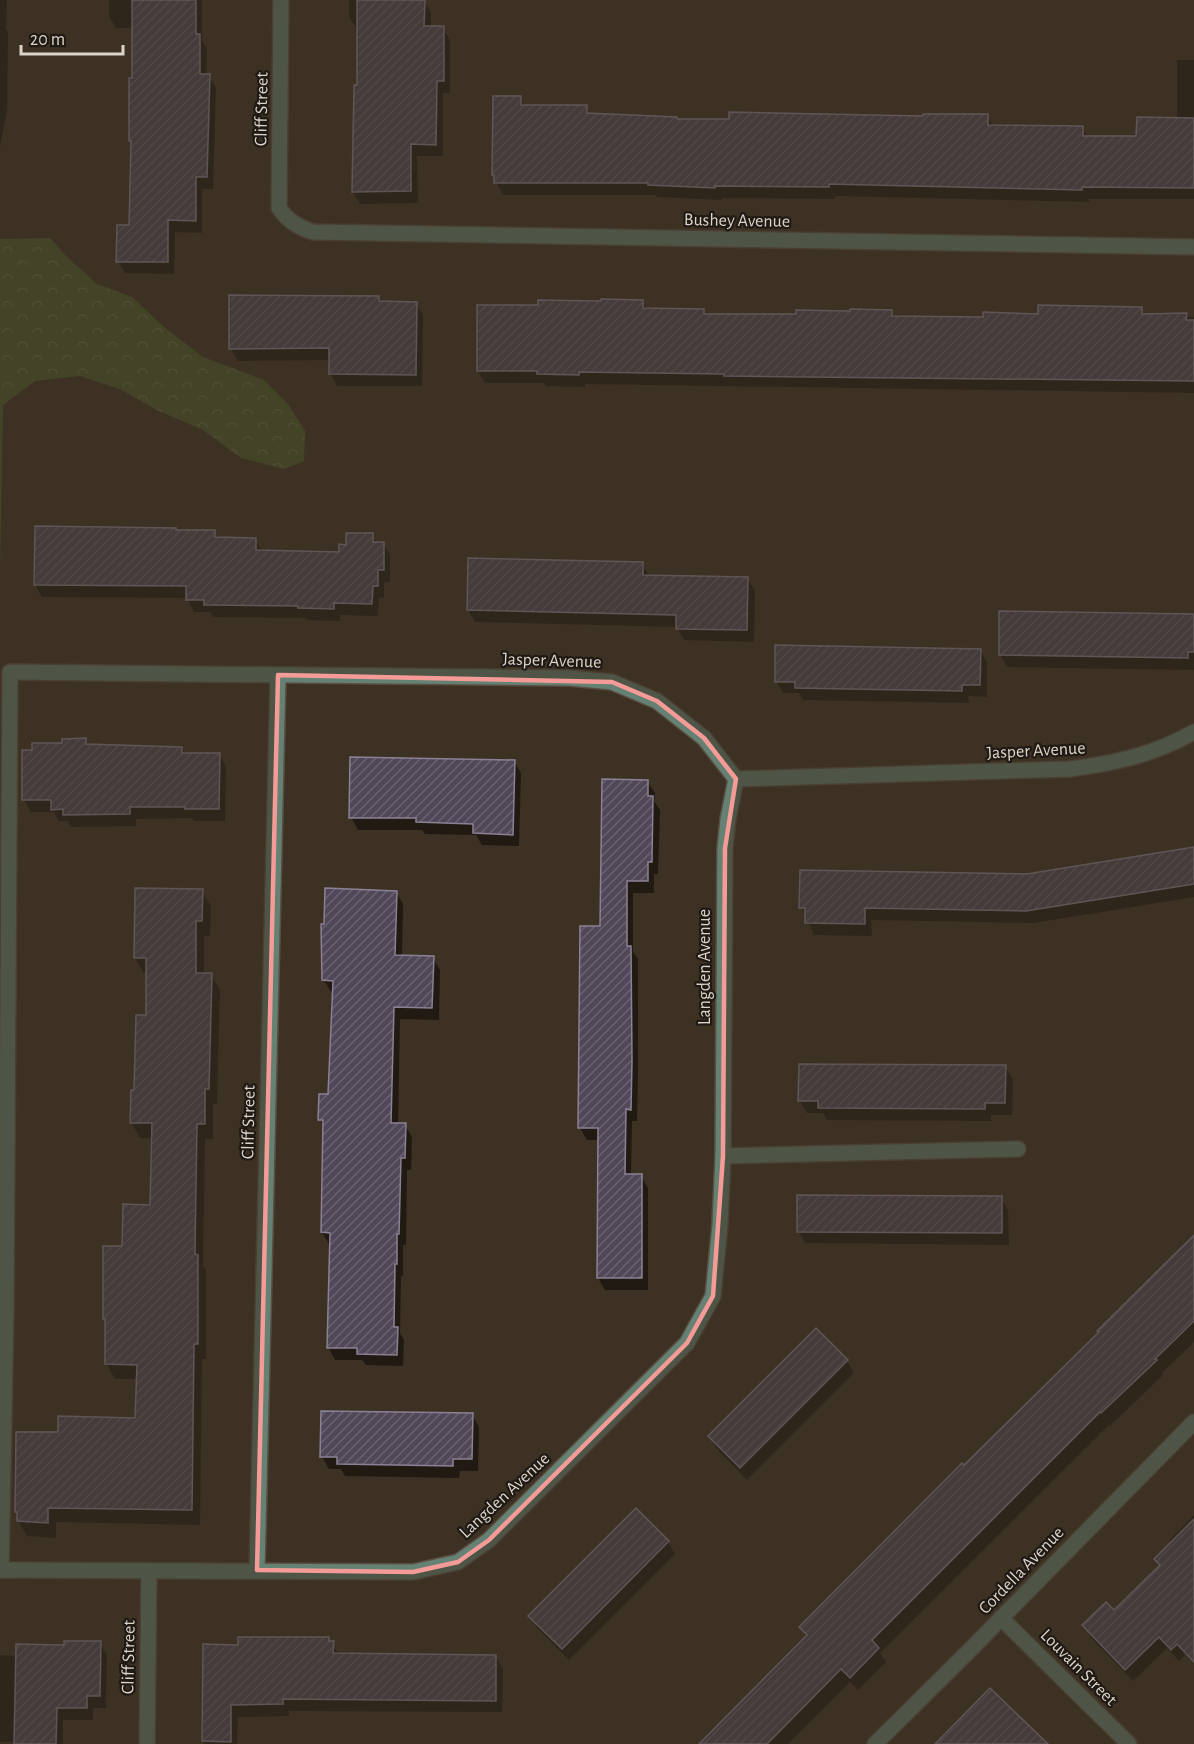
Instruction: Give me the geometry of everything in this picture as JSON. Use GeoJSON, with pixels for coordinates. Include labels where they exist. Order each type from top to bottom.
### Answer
{"type":"FeatureCollection","features":[{"type":"Feature","properties":{"kind":"street","name":"Cliff Street"},"geometry":{"type":"LineString","coordinates":[[281,0],[279,208],[284,216]]}},
{"type":"Feature","properties":{"kind":"street","name":"Bushey Avenue"},"geometry":{"type":"LineString","coordinates":[[284,216],[297,226],[313,232],[1194,247]]}},
{"type":"Feature","properties":{"kind":"street","name":"Jasper Avenue"},"geometry":{"type":"LineString","coordinates":[[1,1570],[6,1300],[10,672],[570,678],[612,682],[657,701],[704,738],[736,779],[1070,769],[1116,763],[1172,745],[1194,732]]}},
{"type":"Feature","properties":{"kind":"street","name":"Cliff Street"},"geometry":{"type":"LineString","coordinates":[[258,1570],[278,675]]}},
{"type":"Feature","properties":{"kind":"street","name":"Langden Avenue"},"geometry":{"type":"LineString","coordinates":[[1,1570],[413,1572],[458,1562],[489,1540],[687,1343],[713,1296],[720,1225],[723,1156],[725,848],[736,779]]}},
{"type":"Feature","properties":{"kind":"street"},"geometry":{"type":"LineString","coordinates":[[723,1156],[1018,1149]]}},
{"type":"Feature","properties":{"kind":"street","name":"Cordella Avenue"},"geometry":{"type":"LineString","coordinates":[[875,1744],[1194,1422]]}},
{"type":"Feature","properties":{"kind":"street","name":"Cliff Street"},"geometry":{"type":"LineString","coordinates":[[147,1744],[149,1571]]}},
{"type":"Feature","properties":{"kind":"street","name":"Louvain Street"},"geometry":{"type":"LineString","coordinates":[[1001,1618],[1130,1744]]}},
{"type":"Feature","properties":{"kind":"highlighted area"},"geometry":{"type":"Polygon","coordinates":[[[278,675],[612,682],[657,701],[704,738],[736,779],[725,848],[723,1156],[713,1296],[687,1343],[489,1540],[458,1562],[413,1572],[257,1570],[278,675]]]}},
{"type":"Feature","properties":{"kind":"green space"},"geometry":{"type":"Polygon","coordinates":[[[50,238],[97,284],[132,297],[164,327],[203,357],[264,380],[288,404],[305,431],[304,461],[284,469],[241,458],[203,430],[159,411],[120,389],[80,376],[35,381],[3,405],[0,573],[0,239],[50,238]]]}},
{"type":"Feature","properties":{"kind":"building"},"geometry":{"type":"Polygon","coordinates":[[[132,0],[196,0],[196,34],[200,34],[200,74],[210,74],[207,177],[196,177],[196,221],[168,220],[168,262],[116,262],[117,225],[129,225],[131,141],[129,141],[129,78],[132,78],[132,0]]]}},
{"type":"Feature","properties":{"kind":"building"},"geometry":{"type":"Polygon","coordinates":[[[357,0],[425,0],[424,26],[444,26],[444,81],[437,81],[436,145],[411,144],[411,191],[352,192],[354,85],[357,85],[357,0]]]}},
{"type":"Feature","properties":{"kind":"building"},"geometry":{"type":"Polygon","coordinates":[[[493,96],[521,96],[521,105],[587,105],[587,113],[677,117],[677,119],[729,119],[729,112],[923,116],[923,114],[988,114],[988,125],[1083,126],[1083,136],[1136,136],[1137,117],[1194,118],[1194,188],[1082,187],[1082,190],[829,184],[829,187],[715,186],[715,188],[648,185],[648,183],[494,183],[494,175],[492,175],[493,96]]]}},
{"type":"Feature","properties":{"kind":"building"},"geometry":{"type":"Polygon","coordinates":[[[229,295],[379,296],[379,301],[417,302],[416,375],[329,374],[329,348],[229,349],[229,295]]]}},
{"type":"Feature","properties":{"kind":"building"},"geometry":{"type":"Polygon","coordinates":[[[601,299],[643,300],[643,308],[704,309],[704,314],[796,314],[796,310],[850,311],[850,309],[892,310],[892,316],[983,317],[983,312],[1038,314],[1038,305],[1142,307],[1142,314],[1187,313],[1186,320],[1194,320],[1194,381],[724,376],[724,374],[579,372],[579,375],[537,374],[537,371],[477,371],[477,305],[538,305],[538,300],[601,301],[601,299]]]}},
{"type":"Feature","properties":{"kind":"building"},"geometry":{"type":"Polygon","coordinates":[[[35,526],[215,530],[215,537],[256,538],[256,550],[339,552],[339,544],[346,545],[346,533],[373,533],[373,542],[384,542],[384,570],[378,570],[378,586],[373,586],[372,604],[334,603],[334,609],[298,608],[298,606],[204,605],[204,600],[186,600],[186,586],[34,585],[35,526]]]}},
{"type":"Feature","properties":{"kind":"building"},"geometry":{"type":"Polygon","coordinates":[[[468,558],[643,562],[643,575],[748,577],[747,630],[676,629],[676,615],[467,610],[468,558]]]}},
{"type":"Feature","properties":{"kind":"building"},"geometry":{"type":"Polygon","coordinates":[[[999,611],[1194,614],[1194,652],[1188,652],[1188,658],[999,655],[999,611]]]}},
{"type":"Feature","properties":{"kind":"building"},"geometry":{"type":"Polygon","coordinates":[[[775,645],[981,649],[980,685],[962,685],[962,691],[795,688],[795,682],[775,682],[775,645]]]}},
{"type":"Feature","properties":{"kind":"building"},"geometry":{"type":"Polygon","coordinates":[[[86,738],[86,744],[182,747],[182,753],[220,753],[219,809],[130,807],[130,814],[63,815],[63,809],[51,810],[51,800],[22,800],[22,750],[32,750],[32,743],[62,743],[62,739],[86,738]]]}},
{"type":"Feature","properties":{"kind":"building"},"geometry":{"type":"Polygon","coordinates":[[[350,757],[515,760],[513,835],[473,833],[473,824],[416,822],[416,818],[349,818],[350,757]]]}},
{"type":"Feature","properties":{"kind":"building"},"geometry":{"type":"Polygon","coordinates":[[[602,779],[648,780],[648,796],[653,796],[652,862],[648,862],[648,881],[627,881],[627,946],[631,946],[632,1060],[631,1110],[626,1109],[625,1174],[642,1174],[642,1278],[597,1278],[598,1128],[578,1128],[580,926],[600,926],[602,779]]]}},
{"type":"Feature","properties":{"kind":"building"},"geometry":{"type":"Polygon","coordinates":[[[1194,847],[1194,884],[1026,911],[865,908],[865,924],[805,923],[805,908],[799,908],[800,870],[1027,874],[1194,847]]]}},
{"type":"Feature","properties":{"kind":"building"},"geometry":{"type":"Polygon","coordinates":[[[135,888],[203,889],[202,921],[196,921],[196,973],[212,973],[209,1089],[205,1089],[205,1124],[197,1124],[195,1254],[198,1255],[198,1344],[194,1344],[192,1510],[48,1508],[48,1523],[17,1521],[17,1512],[15,1512],[16,1432],[58,1432],[58,1416],[135,1418],[137,1365],[105,1364],[103,1246],[122,1246],[123,1204],[150,1205],[152,1123],[130,1123],[131,1090],[134,1090],[136,1015],[146,1015],[146,958],[134,958],[135,888]]]}},
{"type":"Feature","properties":{"kind":"building"},"geometry":{"type":"Polygon","coordinates":[[[325,888],[397,891],[395,955],[434,956],[432,1008],[394,1007],[391,1123],[406,1123],[405,1158],[401,1158],[399,1234],[397,1234],[397,1264],[395,1264],[394,1327],[398,1327],[397,1355],[357,1354],[357,1348],[327,1348],[330,1233],[321,1232],[323,1120],[318,1120],[319,1094],[328,1094],[333,981],[322,980],[321,924],[324,924],[325,888]]]}},
{"type":"Feature","properties":{"kind":"building"},"geometry":{"type":"Polygon","coordinates":[[[799,1064],[1006,1065],[1005,1103],[985,1103],[985,1109],[818,1108],[818,1101],[798,1101],[799,1064]]]}},
{"type":"Feature","properties":{"kind":"building"},"geometry":{"type":"Polygon","coordinates":[[[797,1195],[1002,1196],[1002,1233],[797,1232],[797,1195]]]}},
{"type":"Feature","properties":{"kind":"building"},"geometry":{"type":"Polygon","coordinates":[[[1194,1235],[1194,1321],[872,1640],[879,1648],[850,1678],[841,1669],[767,1744],[699,1744],[807,1635],[799,1627],[962,1463],[964,1465],[1099,1332],[1097,1331],[1194,1235]]]}},
{"type":"Feature","properties":{"kind":"building"},"geometry":{"type":"Polygon","coordinates":[[[816,1328],[848,1360],[740,1468],[708,1436],[816,1328]]]}},
{"type":"Feature","properties":{"kind":"building"},"geometry":{"type":"Polygon","coordinates":[[[321,1411],[473,1413],[472,1459],[453,1459],[453,1466],[337,1464],[337,1457],[320,1457],[321,1411]]]}},
{"type":"Feature","properties":{"kind":"building"},"geometry":{"type":"Polygon","coordinates":[[[636,1508],[669,1541],[562,1649],[528,1616],[636,1508]]]}},
{"type":"Feature","properties":{"kind":"building"},"geometry":{"type":"Polygon","coordinates":[[[1194,1519],[1194,1662],[1177,1644],[1171,1650],[1159,1637],[1125,1670],[1082,1625],[1106,1602],[1114,1610],[1160,1565],[1154,1559],[1194,1519]]]}},
{"type":"Feature","properties":{"kind":"building"},"geometry":{"type":"Polygon","coordinates":[[[238,1637],[329,1637],[329,1641],[334,1641],[333,1653],[496,1655],[496,1701],[283,1699],[283,1704],[231,1705],[231,1742],[202,1741],[203,1644],[238,1645],[238,1637]]]}},
{"type":"Feature","properties":{"kind":"building"},"geometry":{"type":"Polygon","coordinates":[[[64,1641],[101,1641],[100,1696],[87,1696],[87,1708],[57,1708],[56,1744],[14,1744],[16,1644],[64,1645],[64,1641]]]}},
{"type":"Feature","properties":{"kind":"building"},"geometry":{"type":"Polygon","coordinates":[[[990,1688],[1048,1744],[935,1744],[990,1688]]]}}]}
